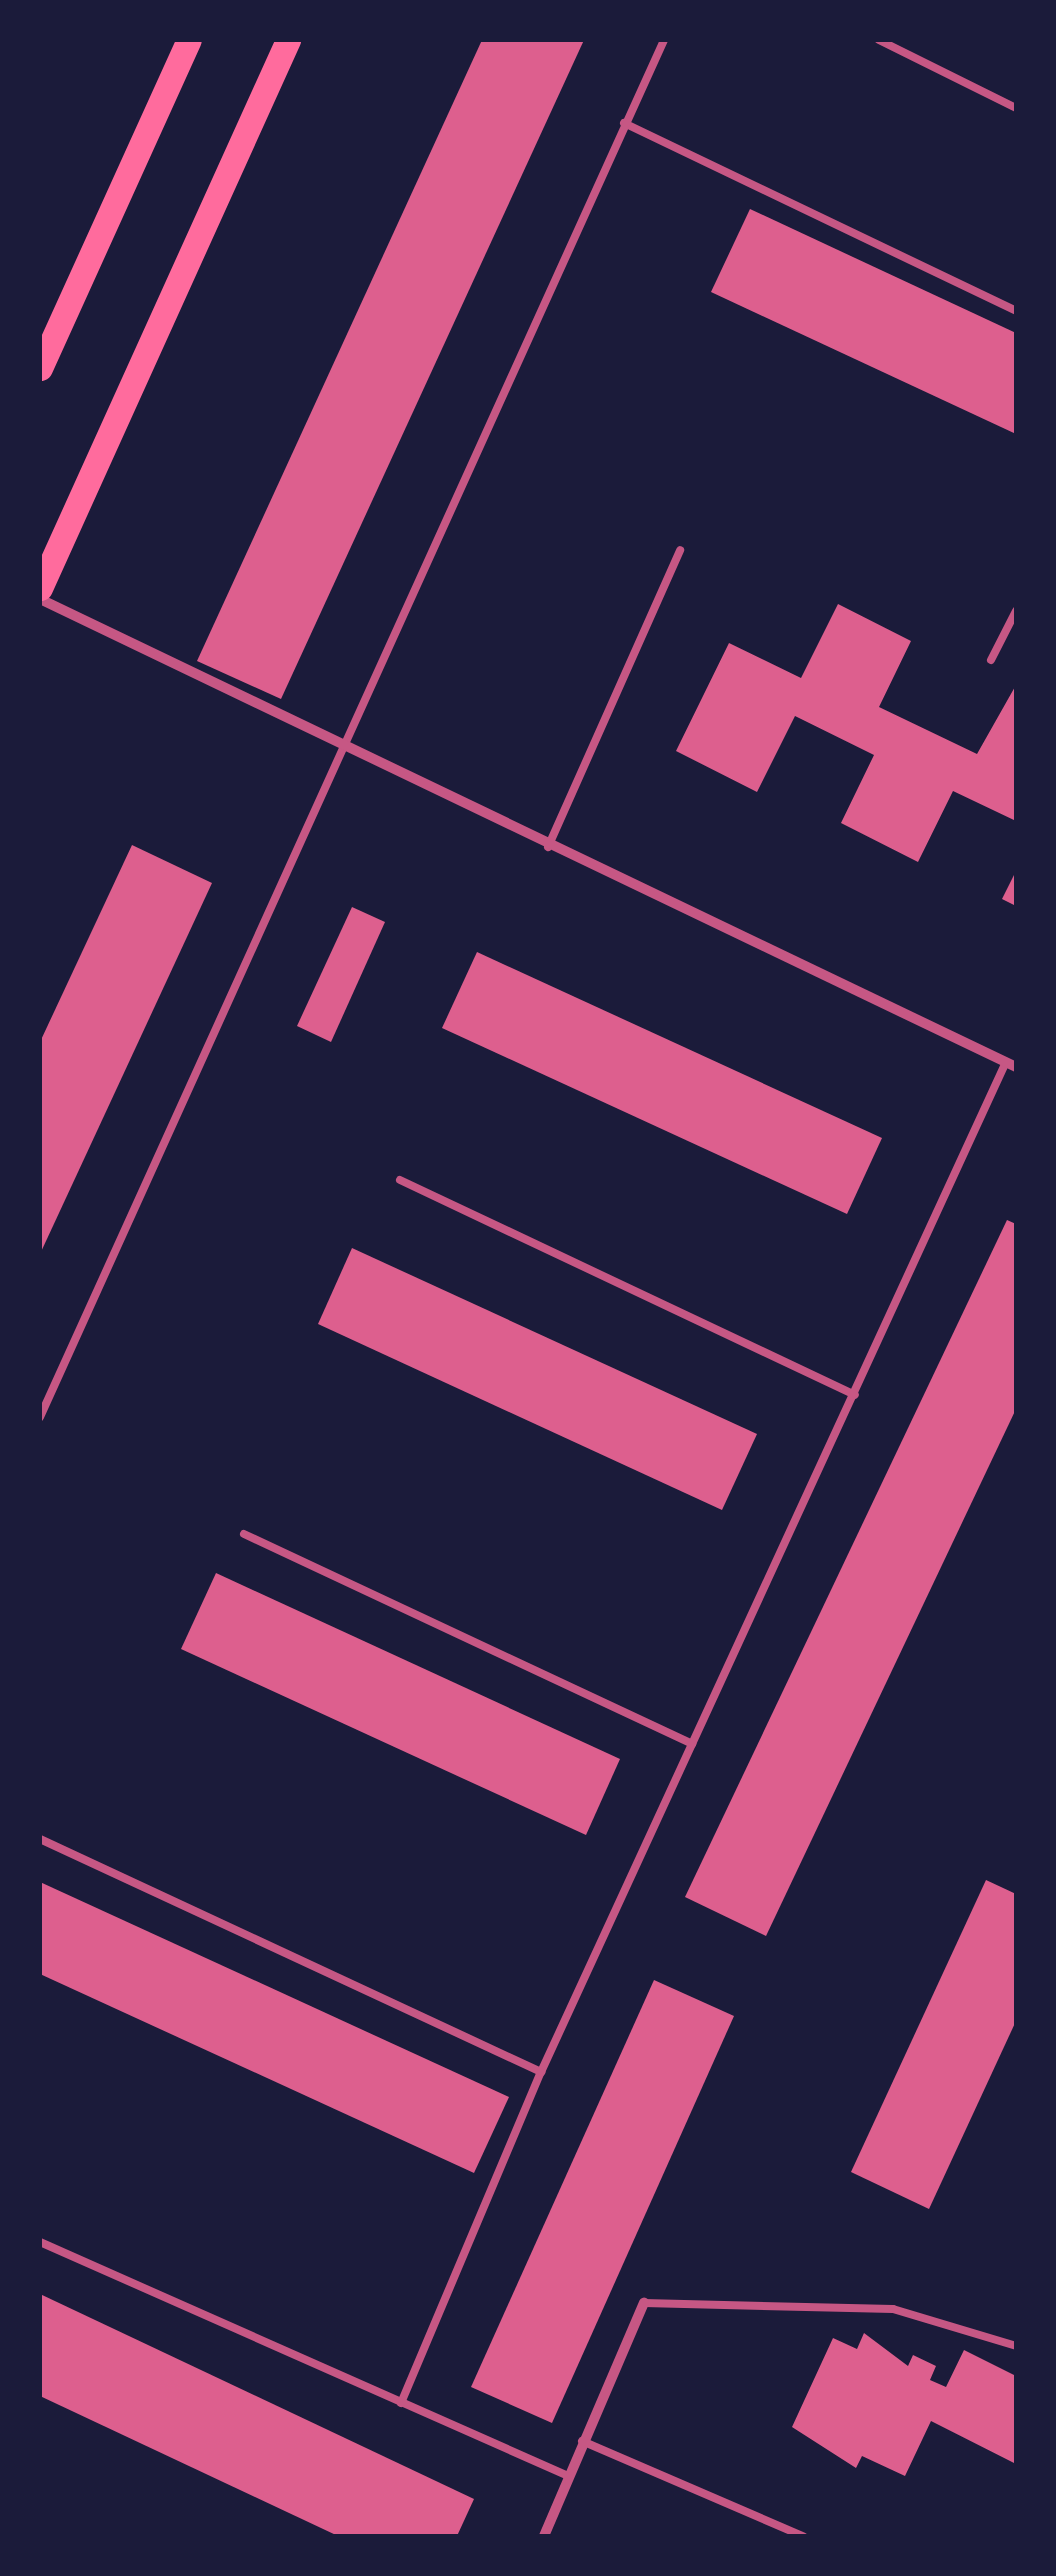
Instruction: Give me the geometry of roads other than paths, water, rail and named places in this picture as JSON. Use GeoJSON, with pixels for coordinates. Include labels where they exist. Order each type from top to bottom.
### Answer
{"type":"FeatureCollection","features":[{"type":"Feature","properties":{"kind":"main road"},"geometry":{"type":"LineString","coordinates":[[40,368],[189,40]]}},
{"type":"Feature","properties":{"kind":"main road"},"geometry":{"type":"LineString","coordinates":[[40,588],[288,40]]}},
{"type":"Feature","properties":{"kind":"street"},"geometry":{"type":"LineString","coordinates":[[40,599],[340,749],[1011,1064]]}},
{"type":"Feature","properties":{"kind":"street"},"geometry":{"type":"LineString","coordinates":[[544,2536],[566,2475],[644,2303]]}},
{"type":"Feature","properties":{"kind":"lane"},"geometry":{"type":"LineString","coordinates":[[40,1417],[664,40]]}},
{"type":"Feature","properties":{"kind":"lane"},"geometry":{"type":"LineString","coordinates":[[879,40],[1016,108]]}},
{"type":"Feature","properties":{"kind":"lane"},"geometry":{"type":"LineString","coordinates":[[624,124],[1016,312]]}},
{"type":"Feature","properties":{"kind":"lane"},"geometry":{"type":"LineString","coordinates":[[548,847],[680,550]]}},
{"type":"Feature","properties":{"kind":"lane"},"geometry":{"type":"LineString","coordinates":[[991,660],[1016,611]]}},
{"type":"Feature","properties":{"kind":"lane"},"geometry":{"type":"LineString","coordinates":[[401,2404],[541,2072],[1011,1064]]}},
{"type":"Feature","properties":{"kind":"lane"},"geometry":{"type":"LineString","coordinates":[[400,1180],[856,1396]]}},
{"type":"Feature","properties":{"kind":"lane"},"geometry":{"type":"LineString","coordinates":[[244,1534],[692,1744]]}},
{"type":"Feature","properties":{"kind":"lane"},"geometry":{"type":"LineString","coordinates":[[40,1839],[541,2072]]}},
{"type":"Feature","properties":{"kind":"lane"},"geometry":{"type":"LineString","coordinates":[[40,2242],[566,2475]]}},
{"type":"Feature","properties":{"kind":"lane"},"geometry":{"type":"LineString","coordinates":[[644,2303],[894,2308],[1016,2346]]}},
{"type":"Feature","properties":{"kind":"lane"},"geometry":{"type":"LineString","coordinates":[[582,2440],[803,2536]]}}]}
